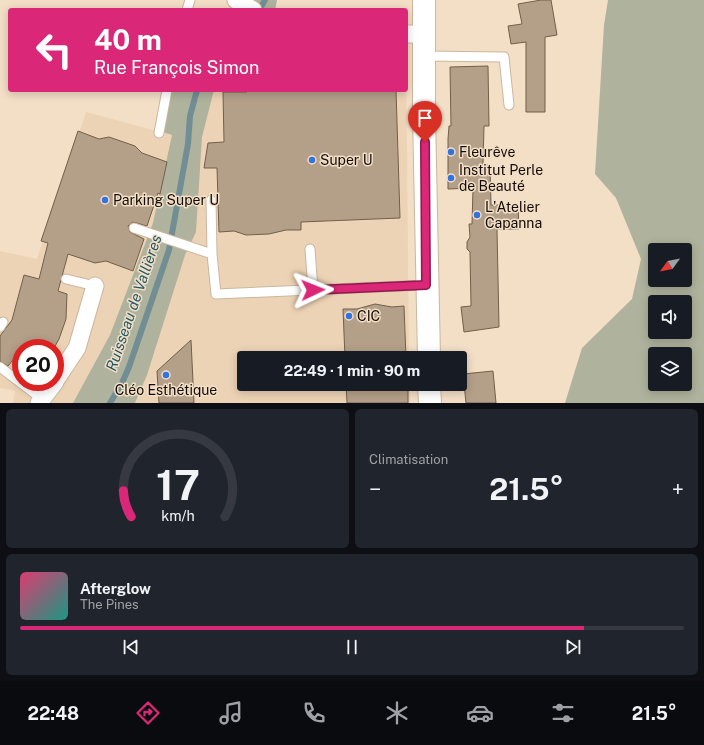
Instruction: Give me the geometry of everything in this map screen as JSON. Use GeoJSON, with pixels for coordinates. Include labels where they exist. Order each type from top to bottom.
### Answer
{"type":"FeatureCollection","features":[{"type":"Feature","properties":{"kind":"main road"},"geometry":{"type":"LineString","coordinates":[[424,0],[415,34],[424,56],[426,285],[429,351]]}},
{"type":"Feature","properties":{"kind":"main road"},"geometry":{"type":"LineString","coordinates":[[430,391],[430,403]]}},
{"type":"Feature","properties":{"kind":"street"},"geometry":{"type":"LineString","coordinates":[[236,0],[250,8]]}},
{"type":"Feature","properties":{"kind":"street"},"geometry":{"type":"LineString","coordinates":[[64,368],[77,348],[95,286]]}},
{"type":"Feature","properties":{"kind":"street"},"geometry":{"type":"LineString","coordinates":[[41,401],[48,391]]}},
{"type":"Feature","properties":{"kind":"lane"},"geometry":{"type":"LineString","coordinates":[[424,56],[504,57],[509,105]]}},
{"type":"Feature","properties":{"kind":"lane"},"geometry":{"type":"LineString","coordinates":[[159,133],[167,92]]}},
{"type":"Feature","properties":{"kind":"lane"},"geometry":{"type":"LineString","coordinates":[[211,200],[212,254],[216,294],[426,285]]}},
{"type":"Feature","properties":{"kind":"lane"},"geometry":{"type":"LineString","coordinates":[[134,228],[212,254]]}},
{"type":"Feature","properties":{"kind":"lane"},"geometry":{"type":"LineString","coordinates":[[310,249],[313,290]]}},
{"type":"Feature","properties":{"kind":"lane"},"geometry":{"type":"LineString","coordinates":[[66,279],[95,286]]}},
{"type":"Feature","properties":{"kind":"lane"},"geometry":{"type":"LineString","coordinates":[[0,367],[41,401]]}},
{"type":"Feature","properties":{"kind":"shaded area"},"geometry":{"type":"Polygon","coordinates":[[[211,92],[406,92],[409,351],[237,351],[237,391],[410,391],[410,403],[13,403],[15,391],[64,391],[64,339],[12,339],[12,390],[0,388],[0,251],[37,259],[86,112],[198,142],[211,92]]]}},
{"type":"Feature","properties":{"kind":"green space"},"geometry":{"type":"Polygon","coordinates":[[[244,0],[277,0],[275,8],[239,8],[244,0]]]}},
{"type":"Feature","properties":{"kind":"green space"},"geometry":{"type":"Polygon","coordinates":[[[608,0],[704,0],[704,403],[565,403],[582,348],[632,299],[641,259],[616,198],[595,174],[604,25],[608,0]]]}},
{"type":"Feature","properties":{"kind":"green space"},"geometry":{"type":"Polygon","coordinates":[[[168,92],[213,92],[202,137],[196,232],[185,255],[147,375],[135,403],[73,403],[110,335],[153,223],[172,135],[156,130],[168,92]]]}},
{"type":"Feature","properties":{"kind":"building"},"geometry":{"type":"Polygon","coordinates":[[[541,0],[551,0],[557,35],[545,37],[545,112],[526,112],[526,42],[511,44],[508,26],[522,24],[518,4],[541,0]]]}},
{"type":"Feature","properties":{"kind":"building"},"geometry":{"type":"Polygon","coordinates":[[[488,66],[489,126],[484,126],[483,165],[490,165],[491,205],[518,205],[519,229],[497,229],[499,327],[464,332],[461,307],[471,306],[470,252],[467,249],[467,242],[470,237],[469,224],[472,224],[473,188],[448,189],[448,139],[449,126],[451,126],[450,67],[488,66]]]}},
{"type":"Feature","properties":{"kind":"building","name":"Super U"},"geometry":{"type":"Polygon","coordinates":[[[223,92],[396,92],[400,218],[301,222],[301,230],[286,230],[269,234],[246,235],[234,231],[219,232],[217,168],[204,168],[208,143],[224,142],[223,92]]]}},
{"type":"Feature","properties":{"kind":"building","name":"Parking Super U"},"geometry":{"type":"Polygon","coordinates":[[[78,131],[99,139],[109,137],[135,146],[142,153],[167,162],[160,194],[158,193],[147,226],[133,222],[128,226],[130,232],[144,239],[133,271],[106,261],[95,263],[68,254],[58,291],[67,294],[66,319],[59,339],[12,339],[12,361],[8,366],[0,361],[0,336],[12,320],[24,275],[39,279],[48,243],[41,241],[78,131]]]}},
{"type":"Feature","properties":{"kind":"building"},"geometry":{"type":"Polygon","coordinates":[[[375,304],[392,307],[404,306],[406,351],[345,351],[343,309],[357,309],[375,304]]]}},
{"type":"Feature","properties":{"kind":"building"},"geometry":{"type":"Polygon","coordinates":[[[191,340],[194,403],[159,403],[157,371],[191,340]]]}},
{"type":"Feature","properties":{"kind":"building"},"geometry":{"type":"Polygon","coordinates":[[[493,371],[496,403],[466,403],[465,391],[467,391],[467,374],[493,371]]]}},
{"type":"Feature","properties":{"kind":"building"},"geometry":{"type":"Polygon","coordinates":[[[346,391],[408,391],[408,403],[347,403],[346,391]]]}},
{"type":"Feature","properties":{"kind":"waterway","name":"Ruisseau de Vallières"},"geometry":{"type":"LineString","coordinates":[[260,8],[265,0]]}},
{"type":"Feature","properties":{"kind":"waterway","name":"Ruisseau de Vallières"},"geometry":{"type":"LineString","coordinates":[[110,403],[122,383],[129,367],[169,250],[188,144],[190,116],[196,92]]}},
{"type":"Feature","properties":{"kind":"place","name":"Fleurêve"},"geometry":{"type":"Point","coordinates":[451,152]}},
{"type":"Feature","properties":{"kind":"place","name":"Super U"},"geometry":{"type":"Point","coordinates":[312,160]}},
{"type":"Feature","properties":{"kind":"place","name":"Institut Perle de Beauté"},"geometry":{"type":"Point","coordinates":[451,178]}},
{"type":"Feature","properties":{"kind":"place","name":"Parking Super U"},"geometry":{"type":"Point","coordinates":[105,200]}},
{"type":"Feature","properties":{"kind":"place","name":"L'Atelier Capanna"},"geometry":{"type":"Point","coordinates":[477,215]}},
{"type":"Feature","properties":{"kind":"place","name":"CIC"},"geometry":{"type":"Point","coordinates":[349,316]}},
{"type":"Feature","properties":{"kind":"place","name":"Cléo Esthétique"},"geometry":{"type":"Point","coordinates":[166,375]}},
{"type":"Feature","properties":{"kind":"route"},"geometry":{"type":"LineString","coordinates":[[313,290],[426,285],[425,142]]}}]}
